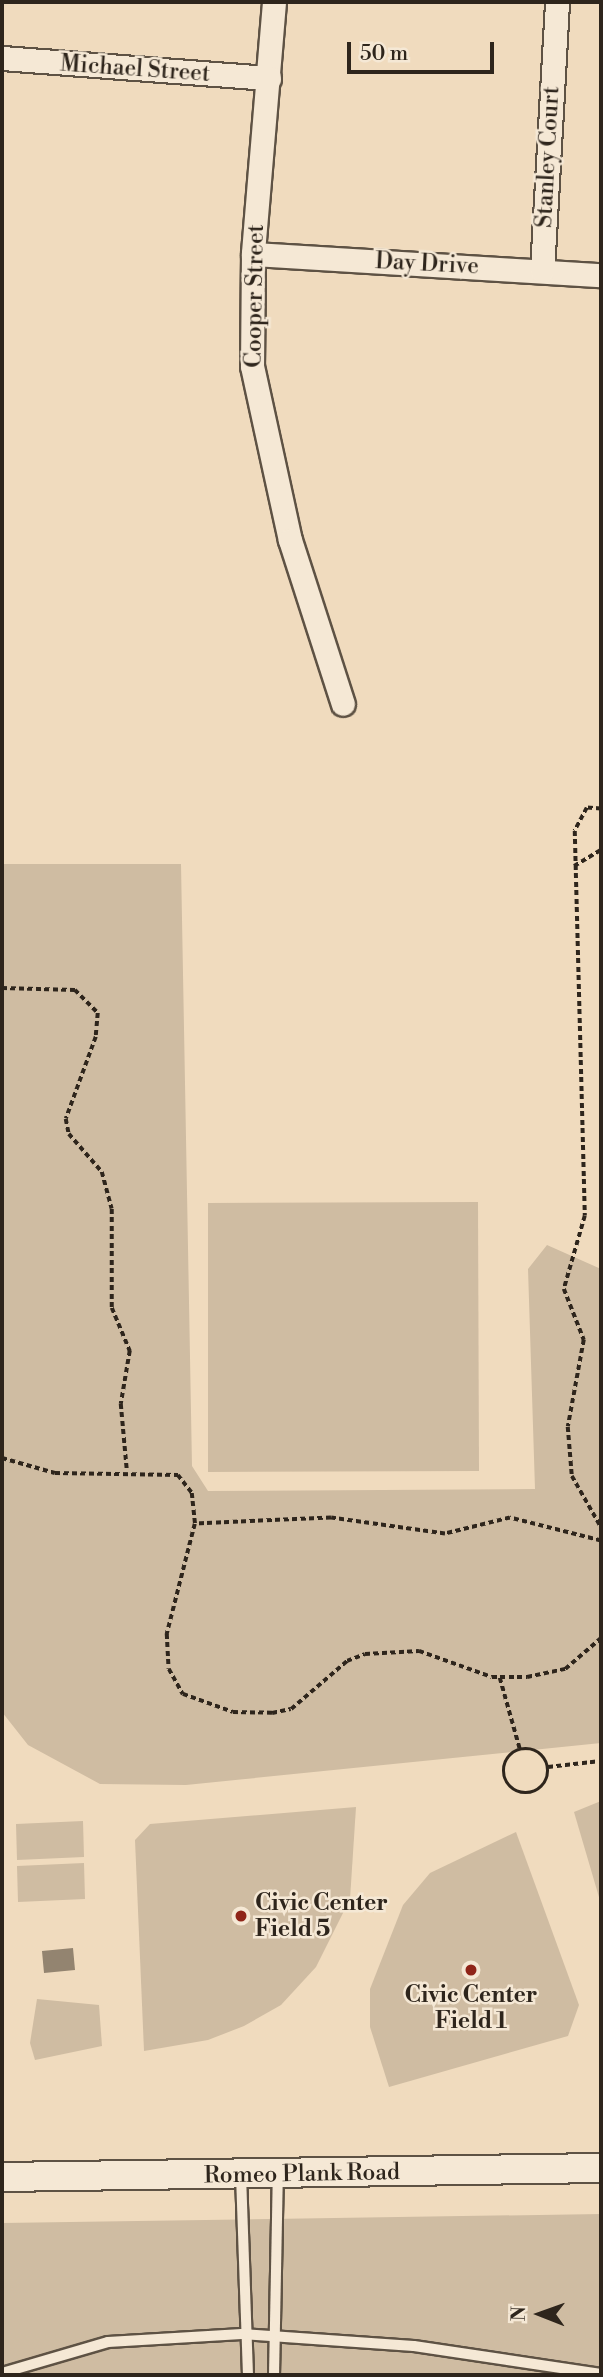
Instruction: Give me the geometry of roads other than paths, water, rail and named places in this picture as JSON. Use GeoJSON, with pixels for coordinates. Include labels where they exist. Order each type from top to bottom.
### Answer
{"type":"FeatureCollection","features":[{"type":"Feature","properties":{"kind":"street","name":"Cooper Street"},"geometry":{"type":"LineString","coordinates":[[274,2],[253,254],[252,366],[260,419],[290,540],[343,704]]}},
{"type":"Feature","properties":{"kind":"street","name":"Stanley Court"},"geometry":{"type":"LineString","coordinates":[[542,271],[557,2]]}},
{"type":"Feature","properties":{"kind":"street","name":"Michael Street"},"geometry":{"type":"LineString","coordinates":[[2,58],[269,78]]}},
{"type":"Feature","properties":{"kind":"street","name":"Day Drive"},"geometry":{"type":"LineString","coordinates":[[253,254],[601,275]]}},
{"type":"Feature","properties":{"kind":"street","name":"Romeo Plank Road"},"geometry":{"type":"LineString","coordinates":[[2,2177],[601,2168]]}},
{"type":"Feature","properties":{"kind":"lane"},"geometry":{"type":"LineString","coordinates":[[274,2375],[278,2334],[278,2174]]}},
{"type":"Feature","properties":{"kind":"lane"},"geometry":{"type":"LineString","coordinates":[[241,2175],[242,2334],[248,2375]]}},
{"type":"Feature","properties":{"kind":"lane"},"geometry":{"type":"LineString","coordinates":[[2,2373],[108,2342],[278,2334],[601,2374]]}},
{"type":"Feature","properties":{"kind":"place","name":"Civic Center Field 5"},"geometry":{"type":"Point","coordinates":[241,1916]}},
{"type":"Feature","properties":{"kind":"place","name":"Civic Center Field 1"},"geometry":{"type":"Point","coordinates":[471,1970]}}]}
